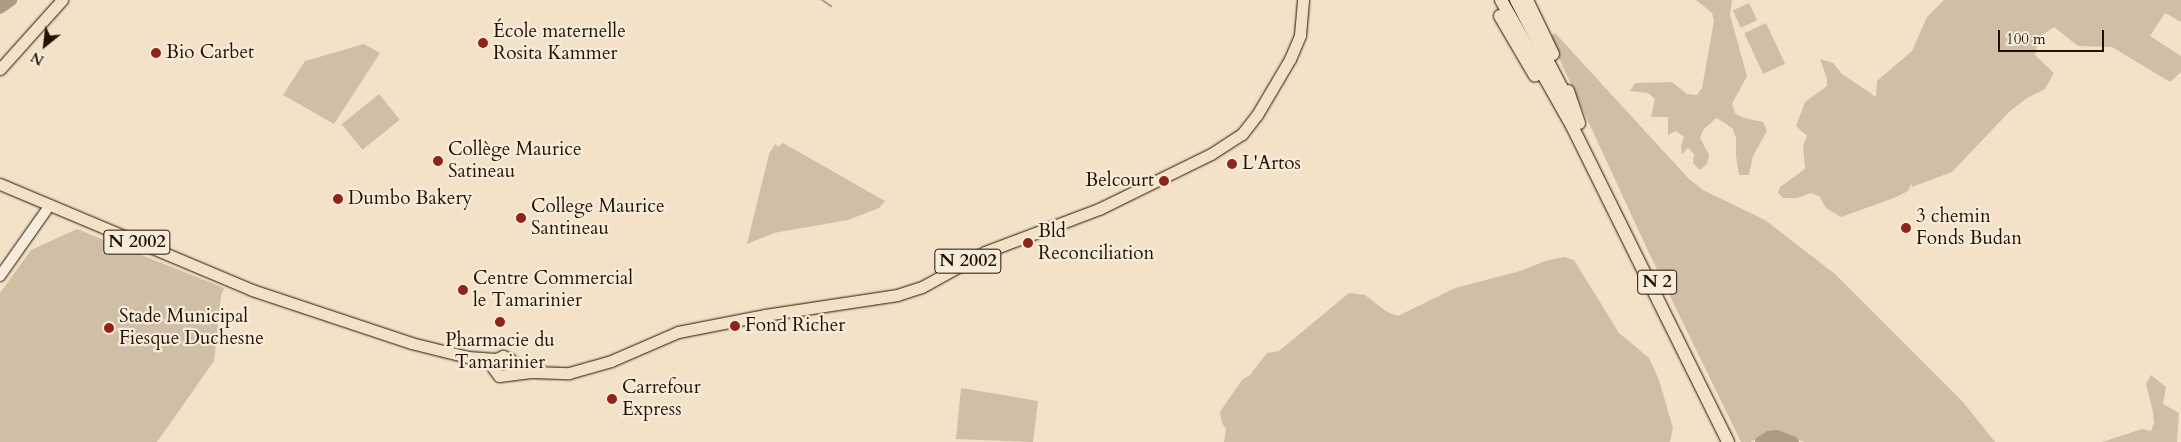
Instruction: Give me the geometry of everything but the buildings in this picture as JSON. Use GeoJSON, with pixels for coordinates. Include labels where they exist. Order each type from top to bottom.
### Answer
{"type":"FeatureCollection","features":[{"type":"Feature","properties":{"kind":"highway"},"geometry":{"type":"LineString","coordinates":[[1492,0],[1522,56],[1575,124]]}},
{"type":"Feature","properties":{"kind":"highway","name":"N 2"},"geometry":{"type":"LineString","coordinates":[[1501,0],[1575,124],[1734,442]]}},
{"type":"Feature","properties":{"kind":"highway","name":"N 2"},"geometry":{"type":"LineString","coordinates":[[1516,0],[1728,442]]}},
{"type":"Feature","properties":{"kind":"highway"},"geometry":{"type":"LineString","coordinates":[[1527,0],[1576,108],[1575,124]]}},
{"type":"Feature","properties":{"kind":"main road"},"geometry":{"type":"LineString","coordinates":[[0,70],[62,0]]}},
{"type":"Feature","properties":{"kind":"main road","name":"N 2002"},"geometry":{"type":"LineString","coordinates":[[510,374],[533,372],[560,374],[611,361],[678,332],[715,324],[897,295],[922,287],[985,252],[1099,209],[1211,154],[1242,134],[1257,115],[1290,59],[1300,35],[1303,0]]}},
{"type":"Feature","properties":{"kind":"main road","name":"N 2002"},"geometry":{"type":"LineString","coordinates":[[0,184],[252,290],[381,334],[495,365]]}},
{"type":"Feature","properties":{"kind":"main road"},"geometry":{"type":"LineString","coordinates":[[505,356],[513,362],[514,369],[510,374],[502,377],[495,365],[505,356]]}},
{"type":"Feature","properties":{"kind":"main road","name":"N 2002"},"geometry":{"type":"LineString","coordinates":[[513,362],[533,372]]}},
{"type":"Feature","properties":{"kind":"street"},"geometry":{"type":"LineString","coordinates":[[0,276],[50,206]]}},
{"type":"Feature","properties":{"kind":"shaded area"},"geometry":{"type":"Polygon","coordinates":[[[1696,0],[1732,0],[1730,15],[1747,76],[1732,104],[1735,113],[1744,118],[1763,122],[1767,131],[1753,156],[1749,175],[1739,175],[1736,138],[1733,129],[1725,123],[1716,118],[1703,130],[1700,138],[1709,155],[1707,164],[1700,170],[1693,163],[1694,154],[1688,148],[1682,154],[1681,145],[1684,137],[1676,131],[1668,135],[1668,117],[1651,117],[1655,99],[1648,93],[1630,91],[1635,83],[1672,82],[1687,94],[1697,95],[1702,88],[1714,21],[1712,13],[1696,0]]]}},
{"type":"Feature","properties":{"kind":"shaded area"},"geometry":{"type":"Polygon","coordinates":[[[1944,0],[2181,0],[2181,22],[2165,13],[2150,36],[2181,56],[2181,72],[2170,82],[2112,47],[2078,46],[2054,27],[2038,38],[2035,55],[2054,73],[2045,89],[2027,98],[2009,112],[1952,172],[1912,187],[1912,183],[1908,191],[1894,198],[1841,217],[1826,208],[1819,196],[1811,193],[1797,198],[1783,198],[1778,193],[1780,187],[1805,169],[1803,146],[1807,136],[1796,126],[1805,102],[1827,86],[1827,79],[1820,59],[1833,63],[1842,74],[1876,97],[1877,81],[1912,51],[1927,17],[1944,0]]]}},
{"type":"Feature","properties":{"kind":"shaded area"},"geometry":{"type":"Polygon","coordinates":[[[1749,3],[1757,20],[1741,28],[1733,11],[1749,3]]]}},
{"type":"Feature","properties":{"kind":"shaded area"},"geometry":{"type":"Polygon","coordinates":[[[1766,23],[1785,64],[1763,74],[1744,33],[1766,23]]]}},
{"type":"Feature","properties":{"kind":"shaded area"},"geometry":{"type":"Polygon","coordinates":[[[1555,33],[1689,179],[1703,190],[1765,220],[1835,274],[1963,402],[1995,442],[1805,442],[1773,432],[1750,442],[1741,442],[1649,253],[1551,41],[1552,35],[1555,33]]]}},
{"type":"Feature","properties":{"kind":"shaded area"},"geometry":{"type":"Polygon","coordinates":[[[364,44],[380,53],[334,124],[283,95],[305,61],[364,44]]]}},
{"type":"Feature","properties":{"kind":"shaded area"},"geometry":{"type":"Polygon","coordinates":[[[379,94],[400,120],[362,150],[342,124],[379,94]]]}},
{"type":"Feature","properties":{"kind":"shaded area"},"geometry":{"type":"Polygon","coordinates":[[[783,143],[885,201],[879,208],[848,220],[774,233],[747,244],[769,154],[775,144],[778,147],[783,143]]]}},
{"type":"Feature","properties":{"kind":"shaded area","name":"Stade Municipal Fiesque Duchesne"},"geometry":{"type":"Polygon","coordinates":[[[77,229],[224,288],[221,296],[214,361],[157,442],[0,442],[0,293],[31,250],[77,229]]]}},
{"type":"Feature","properties":{"kind":"shaded area"},"geometry":{"type":"Polygon","coordinates":[[[1564,257],[1574,260],[1619,333],[1649,358],[1659,380],[1673,428],[1670,442],[1224,442],[1226,429],[1222,423],[1220,412],[1242,380],[1250,375],[1267,353],[1279,351],[1349,293],[1365,295],[1387,312],[1398,316],[1455,288],[1564,257]]]}},
{"type":"Feature","properties":{"kind":"shaded area"},"geometry":{"type":"Polygon","coordinates":[[[2151,375],[2166,387],[2163,404],[2179,413],[2177,442],[2102,442],[2142,429],[2151,431],[2154,423],[2153,412],[2146,384],[2151,375]]]}},
{"type":"Feature","properties":{"kind":"shaded area"},"geometry":{"type":"Polygon","coordinates":[[[961,388],[1038,401],[1033,442],[956,439],[961,388]]]}},
{"type":"Feature","properties":{"kind":"waterway"},"geometry":{"type":"LineString","coordinates":[[0,8],[11,0]]}},
{"type":"Feature","properties":{"kind":"waterway"},"geometry":{"type":"LineString","coordinates":[[822,0],[831,6]]}},
{"type":"Feature","properties":{"kind":"waterway"},"geometry":{"type":"LineString","coordinates":[[1761,442],[1769,437],[1777,436],[1793,442]]}},
{"type":"Feature","properties":{"kind":"place","name":"École maternelle Rosita Kammer"},"geometry":{"type":"Point","coordinates":[483,43]}},
{"type":"Feature","properties":{"kind":"place","name":"Bio Carbet"},"geometry":{"type":"Point","coordinates":[156,53]}},
{"type":"Feature","properties":{"kind":"place","name":"Collège Maurice Satineau"},"geometry":{"type":"Point","coordinates":[438,161]}},
{"type":"Feature","properties":{"kind":"place","name":"L'Artos"},"geometry":{"type":"Point","coordinates":[1232,164]}},
{"type":"Feature","properties":{"kind":"place","name":"Belcourt"},"geometry":{"type":"Point","coordinates":[1164,181]}},
{"type":"Feature","properties":{"kind":"place","name":"Dumbo Bakery"},"geometry":{"type":"Point","coordinates":[338,199]}},
{"type":"Feature","properties":{"kind":"place","name":"College Maurice Santineau"},"geometry":{"type":"Point","coordinates":[521,218]}},
{"type":"Feature","properties":{"kind":"place","name":"3 chemin Fonds Budan"},"geometry":{"type":"Point","coordinates":[1906,228]}},
{"type":"Feature","properties":{"kind":"place","name":"Bld Reconciliation"},"geometry":{"type":"Point","coordinates":[1028,243]}},
{"type":"Feature","properties":{"kind":"place","name":"Centre Commercial le Tamarinier"},"geometry":{"type":"Point","coordinates":[463,290]}},
{"type":"Feature","properties":{"kind":"place","name":"Pharmacie du Tamarinier"},"geometry":{"type":"Point","coordinates":[500,322]}},
{"type":"Feature","properties":{"kind":"place","name":"Fond Richer"},"geometry":{"type":"Point","coordinates":[735,326]}},
{"type":"Feature","properties":{"kind":"place","name":"Stade Municipal Fiesque Duchesne"},"geometry":{"type":"Point","coordinates":[109,328]}},
{"type":"Feature","properties":{"kind":"place","name":"Carrefour Express"},"geometry":{"type":"Point","coordinates":[612,399]}}]}
